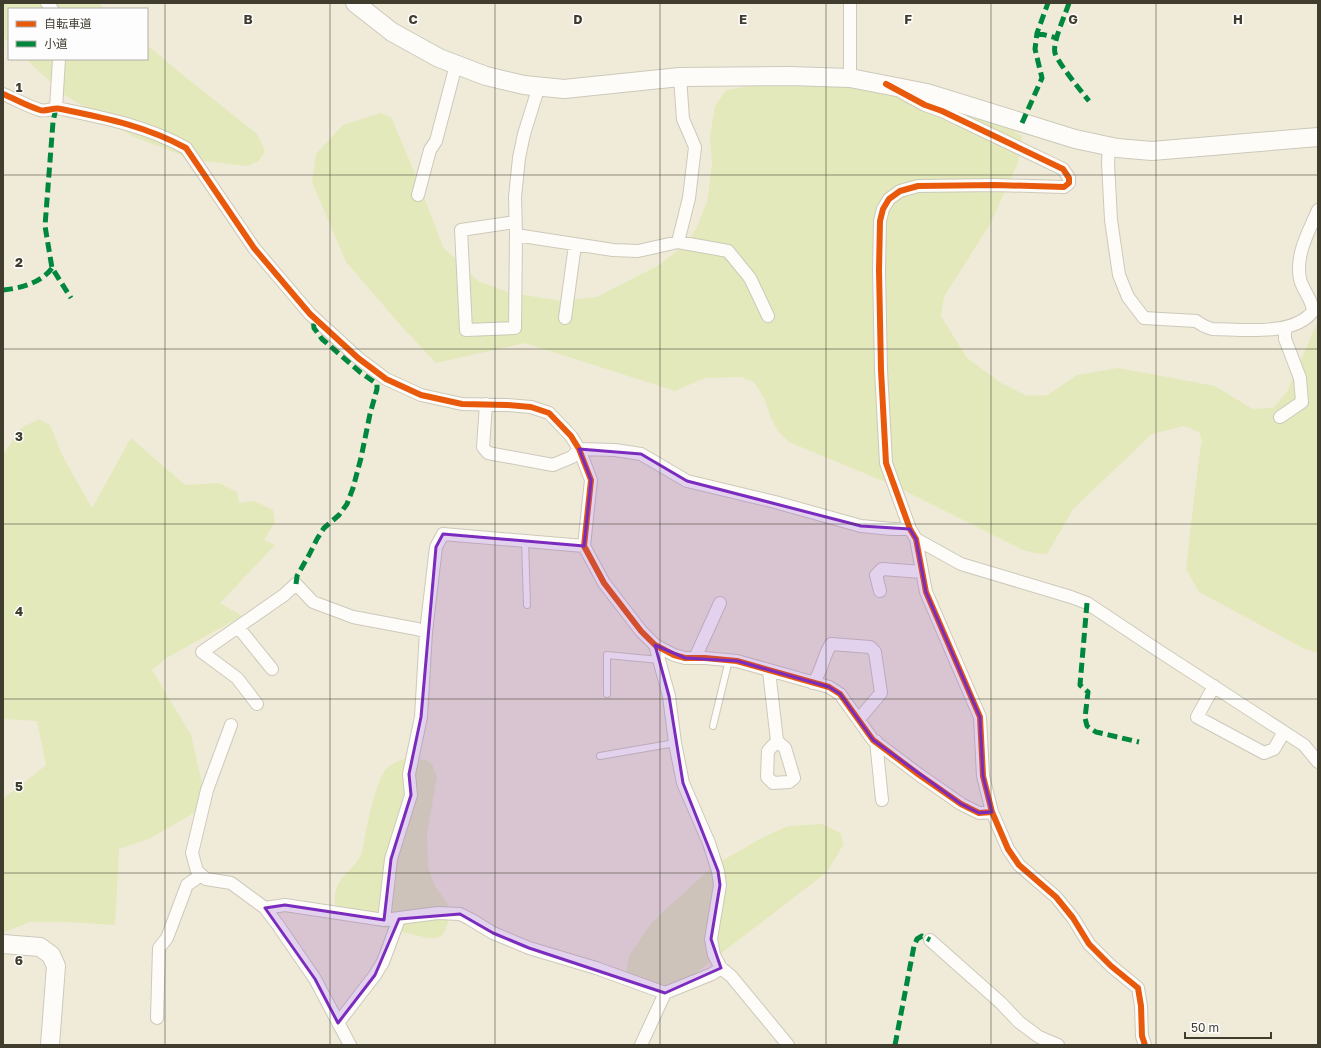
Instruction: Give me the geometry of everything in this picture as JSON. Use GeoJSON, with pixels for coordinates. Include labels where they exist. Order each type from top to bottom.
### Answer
{"type":"FeatureCollection","features":[{"type":"Feature","properties":{"kind":"street"},"geometry":{"type":"LineString","coordinates":[[850,3],[850,78]]}},
{"type":"Feature","properties":{"kind":"street"},"geometry":{"type":"LineString","coordinates":[[364,6],[392,32],[439,58],[486,76],[524,85],[564,89],[680,77],[789,76],[850,78],[927,93],[1075,139],[1109,147],[1152,151],[1318,136]]}},
{"type":"Feature","properties":{"kind":"street"},"geometry":{"type":"LineString","coordinates":[[56,108],[59,60]]}},
{"type":"Feature","properties":{"kind":"street"},"geometry":{"type":"LineString","coordinates":[[418,195],[430,150],[436,141],[456,65]]}},
{"type":"Feature","properties":{"kind":"street"},"geometry":{"type":"LineString","coordinates":[[678,242],[689,198],[695,147],[683,119],[680,77]]}},
{"type":"Feature","properties":{"kind":"street"},"geometry":{"type":"LineString","coordinates":[[886,84],[925,105],[942,111],[1063,169],[1069,178],[1068,183],[1064,187],[995,185],[918,186],[900,191],[889,199],[883,209],[880,221],[879,270],[881,370],[886,463],[913,534],[926,592],[980,717],[982,776],[992,812],[1008,849],[1019,865],[1056,897],[1073,918],[1089,944],[1111,966],[1138,988],[1142,1006],[1142,1036],[1145,1045]]}},
{"type":"Feature","properties":{"kind":"street"},"geometry":{"type":"LineString","coordinates":[[515,222],[461,230],[466,330],[514,328],[516,234],[515,197],[519,158],[524,134],[539,86]]}},
{"type":"Feature","properties":{"kind":"street"},"geometry":{"type":"LineString","coordinates":[[3,94],[42,111],[56,108],[144,129],[168,138],[186,148],[254,248],[310,314],[358,358],[386,378],[421,395],[462,404],[531,407],[549,413],[571,436],[579,449],[591,480],[584,546],[604,583],[641,631],[655,645],[674,655],[685,658],[737,661],[829,687],[840,694],[876,741],[918,774],[961,804],[979,813],[992,812]]}},
{"type":"Feature","properties":{"kind":"street"},"geometry":{"type":"LineString","coordinates":[[1109,147],[1108,163],[1111,220],[1119,275],[1128,297],[1144,318],[1196,321],[1212,329],[1272,330],[1285,328],[1308,318],[1313,311],[1312,305],[1300,280],[1299,263],[1301,250],[1318,210]]}},
{"type":"Feature","properties":{"kind":"street"},"geometry":{"type":"LineString","coordinates":[[516,234],[575,245],[613,250],[638,251],[678,242],[728,251],[750,278],[768,316]]}},
{"type":"Feature","properties":{"kind":"street"},"geometry":{"type":"LineString","coordinates":[[565,318],[575,245]]}},
{"type":"Feature","properties":{"kind":"street"},"geometry":{"type":"LineString","coordinates":[[1280,417],[1302,402],[1300,378],[1284,339],[1285,328]]}},
{"type":"Feature","properties":{"kind":"street"},"geometry":{"type":"LineString","coordinates":[[486,404],[483,446],[488,453],[553,465],[572,457],[579,449]]}},
{"type":"Feature","properties":{"kind":"street"},"geometry":{"type":"LineString","coordinates":[[579,449],[615,450],[640,454],[687,481],[776,502],[862,526],[892,529],[913,534],[961,564],[1072,597],[1087,603],[1304,745],[1318,762]]}},
{"type":"Feature","properties":{"kind":"street"},"geometry":{"type":"LineString","coordinates":[[384,920],[391,859],[411,795],[408,774],[421,717],[426,632],[436,547],[443,534],[584,546]]}},
{"type":"Feature","properties":{"kind":"street"},"geometry":{"type":"LineString","coordinates":[[880,591],[876,574],[882,569],[922,572]]}},
{"type":"Feature","properties":{"kind":"street"},"geometry":{"type":"LineString","coordinates":[[257,704],[237,678],[202,652],[284,595],[296,584],[313,602],[353,617],[426,632]]}},
{"type":"Feature","properties":{"kind":"street"},"geometry":{"type":"LineString","coordinates":[[695,658],[720,604]]}},
{"type":"Feature","properties":{"kind":"street"},"geometry":{"type":"LineString","coordinates":[[238,627],[272,669]]}},
{"type":"Feature","properties":{"kind":"street"},"geometry":{"type":"LineString","coordinates":[[814,683],[827,649],[831,644],[870,647],[875,652],[881,692],[858,719]]}},
{"type":"Feature","properties":{"kind":"street"},"geometry":{"type":"LineString","coordinates":[[655,645],[668,696],[675,743],[684,783],[709,843],[718,871],[720,885],[711,939],[714,955],[721,968],[731,976],[788,1045]]}},
{"type":"Feature","properties":{"kind":"street"},"geometry":{"type":"LineString","coordinates":[[769,671],[777,742]]}},
{"type":"Feature","properties":{"kind":"street"},"geometry":{"type":"LineString","coordinates":[[1214,686],[1197,717],[1264,753],[1274,749],[1284,732]]}},
{"type":"Feature","properties":{"kind":"street"},"geometry":{"type":"LineString","coordinates":[[231,725],[207,790],[192,853],[197,871],[206,879],[231,883],[265,908],[315,979],[350,1045]]}},
{"type":"Feature","properties":{"kind":"street"},"geometry":{"type":"LineString","coordinates":[[876,741],[882,800]]}},
{"type":"Feature","properties":{"kind":"street"},"geometry":{"type":"LineString","coordinates":[[157,1018],[159,948],[168,938],[187,885],[201,875]]}},
{"type":"Feature","properties":{"kind":"street"},"geometry":{"type":"LineString","coordinates":[[265,908],[285,905],[384,920],[438,913],[460,914],[493,934],[529,948],[596,968],[665,993],[712,974],[721,968]]}},
{"type":"Feature","properties":{"kind":"street"},"geometry":{"type":"LineString","coordinates":[[338,1023],[375,975],[383,962],[399,919]]}},
{"type":"Feature","properties":{"kind":"street"},"geometry":{"type":"LineString","coordinates":[[930,940],[1001,1003],[1019,1022],[1039,1038],[1058,1045]]}},
{"type":"Feature","properties":{"kind":"street"},"geometry":{"type":"LineString","coordinates":[[3,944],[40,947],[51,955],[56,966],[50,1045]]}},
{"type":"Feature","properties":{"kind":"street"},"geometry":{"type":"LineString","coordinates":[[641,1045],[665,993]]}},
{"type":"Feature","properties":{"kind":"lane"},"geometry":{"type":"LineString","coordinates":[[525,541],[528,605]]}},
{"type":"Feature","properties":{"kind":"lane"},"geometry":{"type":"LineString","coordinates":[[607,694],[607,656],[659,660]]}},
{"type":"Feature","properties":{"kind":"lane"},"geometry":{"type":"LineString","coordinates":[[713,726],[728,660]]}},
{"type":"Feature","properties":{"kind":"lane"},"geometry":{"type":"LineString","coordinates":[[600,756],[675,743]]}},
{"type":"Feature","properties":{"kind":"highlighted area"},"geometry":{"type":"Polygon","coordinates":[[[579,449],[641,454],[687,481],[861,526],[910,529],[916,539],[926,592],[980,717],[983,776],[992,812],[979,813],[961,804],[873,740],[840,694],[829,687],[737,661],[685,658],[655,645],[669,696],[683,783],[718,871],[720,885],[711,939],[721,968],[665,993],[529,948],[493,933],[460,914],[399,919],[375,975],[338,1023],[315,979],[265,908],[285,905],[384,920],[391,859],[411,795],[409,774],[421,717],[436,547],[443,534],[584,546],[591,480],[579,449]]]}},
{"type":"Feature","properties":{"kind":"green space"},"geometry":{"type":"Polygon","coordinates":[[[3,3],[98,3],[104,8],[8,8],[8,42],[3,37],[3,3]]]}},
{"type":"Feature","properties":{"kind":"green space"},"geometry":{"type":"Polygon","coordinates":[[[148,46],[257,134],[265,151],[259,161],[247,166],[194,160],[134,137],[63,94],[27,60],[148,60],[148,46]]]}},
{"type":"Feature","properties":{"kind":"green space"},"geometry":{"type":"Polygon","coordinates":[[[808,77],[947,105],[1012,129],[1022,137],[1018,163],[990,224],[944,297],[941,316],[967,358],[1001,383],[1027,396],[1048,395],[1077,375],[1118,368],[1215,386],[1253,409],[1273,408],[1287,392],[1318,321],[1317,653],[1301,647],[1199,592],[1186,569],[1202,441],[1199,432],[1184,426],[1152,434],[1073,509],[1047,554],[1023,550],[895,486],[789,442],[778,431],[771,418],[764,398],[754,382],[741,377],[705,378],[675,391],[525,343],[436,363],[404,329],[346,262],[312,182],[316,154],[343,125],[380,113],[391,117],[443,247],[478,281],[507,292],[561,301],[597,297],[659,265],[687,243],[696,229],[707,202],[712,165],[710,137],[715,106],[726,90],[808,77]]]}},
{"type":"Feature","properties":{"kind":"green space"},"geometry":{"type":"Polygon","coordinates":[[[39,419],[50,425],[62,455],[92,508],[131,438],[185,485],[219,483],[237,492],[239,503],[254,501],[273,510],[275,522],[264,540],[275,545],[220,603],[242,616],[168,657],[152,670],[191,735],[207,805],[151,838],[119,849],[115,925],[66,922],[30,922],[4,932],[3,799],[46,765],[37,721],[3,719],[3,455],[21,428],[39,419]]]}},
{"type":"Feature","properties":{"kind":"green space"},"geometry":{"type":"Polygon","coordinates":[[[408,758],[426,760],[432,764],[437,777],[427,833],[428,867],[435,886],[447,903],[450,913],[443,935],[436,938],[428,938],[342,918],[335,905],[336,888],[356,863],[362,852],[371,808],[383,774],[391,765],[408,758]]]}},
{"type":"Feature","properties":{"kind":"green space"},"geometry":{"type":"Polygon","coordinates":[[[822,824],[841,833],[843,845],[827,872],[684,982],[656,988],[626,973],[629,956],[652,922],[713,866],[762,838],[788,826],[822,824]]]}},
{"type":"Feature","properties":{"kind":"marked path"},"geometry":{"type":"LineString","coordinates":[[1022,123],[1042,78],[1035,49],[1037,33],[1048,3]]}},
{"type":"Feature","properties":{"kind":"marked path"},"geometry":{"type":"LineString","coordinates":[[1069,3],[1057,35],[1055,53],[1065,70],[1089,101]]}},
{"type":"Feature","properties":{"kind":"marked path"},"geometry":{"type":"LineString","coordinates":[[1037,33],[1057,38]]}},
{"type":"Feature","properties":{"kind":"marked path"},"geometry":{"type":"LineString","coordinates":[[56,108],[53,122],[45,226],[52,268],[71,298]]}},
{"type":"Feature","properties":{"kind":"marked path"},"geometry":{"type":"LineString","coordinates":[[3,290],[30,284],[42,277],[52,268]]}},
{"type":"Feature","properties":{"kind":"marked path"},"geometry":{"type":"LineString","coordinates":[[296,584],[297,576],[324,528],[339,515],[347,504],[361,458],[377,389],[377,384],[360,372],[322,339],[314,328],[313,317]]}},
{"type":"Feature","properties":{"kind":"marked path"},"geometry":{"type":"LineString","coordinates":[[1087,603],[1080,685],[1088,692],[1085,718],[1087,726],[1096,732],[1139,742]]}},
{"type":"Feature","properties":{"kind":"marked path"},"geometry":{"type":"LineString","coordinates":[[895,1045],[914,946],[917,939],[922,936],[930,940]]}},
{"type":"Feature","properties":{"kind":"cycle path"},"geometry":{"type":"LineString","coordinates":[[886,84],[925,105],[942,111],[1063,169],[1069,178],[1069,183],[1064,187],[995,185],[918,186],[900,191],[889,199],[883,209],[880,221],[879,270],[881,370],[886,463],[910,529],[916,539],[926,592],[980,717],[983,776],[992,812],[1008,849],[1019,865],[1056,897],[1073,918],[1089,944],[1111,966],[1138,988],[1141,1006],[1142,1036],[1145,1045]]}},
{"type":"Feature","properties":{"kind":"cycle path"},"geometry":{"type":"LineString","coordinates":[[3,94],[40,110],[58,109],[140,128],[171,140],[186,148],[254,248],[310,314],[358,358],[386,379],[421,395],[462,404],[531,407],[549,413],[571,436],[579,449],[591,480],[584,546],[604,583],[641,631],[655,645],[674,655],[685,658],[737,661],[829,687],[840,694],[873,740],[961,804],[979,813],[992,812]]}}]}
